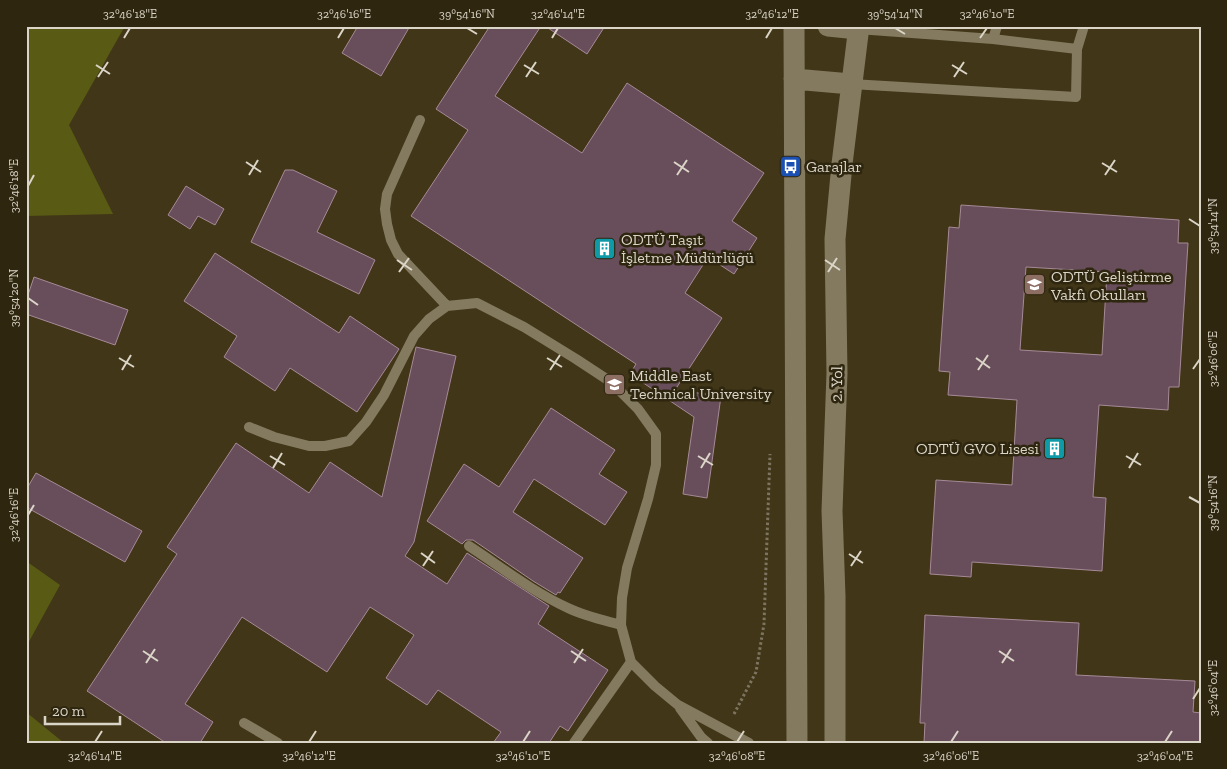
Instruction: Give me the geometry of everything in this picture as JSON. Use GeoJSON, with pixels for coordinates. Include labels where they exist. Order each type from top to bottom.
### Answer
{"type":"FeatureCollection","features":[{"type":"Feature","properties":{"kind":"street"},"geometry":{"type":"LineString","coordinates":[[794,26],[797,743]]}},
{"type":"Feature","properties":{"kind":"street"},"geometry":{"type":"LineString","coordinates":[[828,26],[859,28]]}},
{"type":"Feature","properties":{"kind":"street","name":"2. Yol"},"geometry":{"type":"LineString","coordinates":[[835,743],[835,596],[832,511],[837,373],[835,239],[851,84],[859,28]]}},
{"type":"Feature","properties":{"kind":"street"},"geometry":{"type":"LineString","coordinates":[[794,79],[851,84]]}},
{"type":"Feature","properties":{"kind":"lane"},"geometry":{"type":"LineString","coordinates":[[993,39],[997,26]]}},
{"type":"Feature","properties":{"kind":"lane"},"geometry":{"type":"LineString","coordinates":[[851,84],[1076,97],[1077,49],[1084,26]]}},
{"type":"Feature","properties":{"kind":"lane"},"geometry":{"type":"LineString","coordinates":[[859,28],[993,39],[1077,49]]}},
{"type":"Feature","properties":{"kind":"lane"},"geometry":{"type":"LineString","coordinates":[[420,120],[387,194],[387,224],[391,240],[398,254],[447,306]]}},
{"type":"Feature","properties":{"kind":"lane"},"geometry":{"type":"LineString","coordinates":[[249,426],[274,437],[309,446],[325,446],[349,441],[366,422],[384,395],[414,336],[429,319],[447,306],[477,302],[576,358],[611,382],[638,409],[656,434],[656,465],[648,499],[627,568],[620,624],[631,662],[655,686],[678,705],[749,743]]}},
{"type":"Feature","properties":{"kind":"lane"},"geometry":{"type":"LineString","coordinates":[[469,546],[568,608],[620,624]]}},
{"type":"Feature","properties":{"kind":"lane"},"geometry":{"type":"LineString","coordinates":[[574,743],[631,662]]}},
{"type":"Feature","properties":{"kind":"lane"},"geometry":{"type":"LineString","coordinates":[[678,705],[701,737],[708,743]]}},
{"type":"Feature","properties":{"kind":"lane"},"geometry":{"type":"LineString","coordinates":[[244,723],[278,743]]}},
{"type":"Feature","properties":{"kind":"path"},"geometry":{"type":"LineString","coordinates":[[727,730],[756,672],[764,624],[770,446]]}},
{"type":"Feature","properties":{"kind":"shaded area","name":"Middle East Technical University"},"geometry":{"type":"Polygon","coordinates":[[[26,26],[1201,26],[1201,743],[26,743],[26,26]]]}},
{"type":"Feature","properties":{"kind":"shaded area"},"geometry":{"type":"Polygon","coordinates":[[[26,26],[125,26],[69,125],[113,214],[26,216],[26,26]]]}},
{"type":"Feature","properties":{"kind":"shaded area"},"geometry":{"type":"Polygon","coordinates":[[[26,561],[60,585],[26,647],[26,561]]]}},
{"type":"Feature","properties":{"kind":"shaded area"},"geometry":{"type":"Polygon","coordinates":[[[26,712],[64,743],[26,743],[26,712]]]}},
{"type":"Feature","properties":{"kind":"building"},"geometry":{"type":"Polygon","coordinates":[[[358,26],[410,26],[381,76],[342,53],[358,26]]]}},
{"type":"Feature","properties":{"kind":"building","name":"ODTÜ Taşıt İşletme Müdürlüğü"},"geometry":{"type":"Polygon","coordinates":[[[490,26],[541,26],[495,96],[582,153],[627,83],[764,173],[732,221],[757,238],[734,274],[708,257],[685,293],[722,318],[675,390],[721,396],[707,498],[683,494],[694,417],[630,374],[636,364],[411,216],[468,130],[436,109],[490,26]]]}},
{"type":"Feature","properties":{"kind":"building"},"geometry":{"type":"Polygon","coordinates":[[[545,26],[605,26],[587,54],[545,26]]]}},
{"type":"Feature","properties":{"kind":"building"},"geometry":{"type":"Polygon","coordinates":[[[285,170],[293,170],[337,191],[317,232],[375,260],[359,294],[251,242],[285,170]]]}},
{"type":"Feature","properties":{"kind":"building"},"geometry":{"type":"Polygon","coordinates":[[[186,186],[224,209],[215,225],[198,216],[190,229],[168,215],[186,186]]]}},
{"type":"Feature","properties":{"kind":"building"},"geometry":{"type":"Polygon","coordinates":[[[961,205],[1179,220],[1178,243],[1188,243],[1179,387],[1169,387],[1168,410],[1099,405],[1093,497],[1106,498],[1102,571],[972,562],[971,577],[930,574],[936,480],[1012,485],[1017,400],[948,395],[950,372],[939,371],[949,227],[959,228],[961,205]],[[1026,267],[1020,350],[1102,355],[1107,272],[1026,267]]]}},
{"type":"Feature","properties":{"kind":"building"},"geometry":{"type":"Polygon","coordinates":[[[215,253],[339,333],[350,316],[399,349],[357,412],[290,368],[275,391],[224,357],[237,336],[184,301],[215,253]]]}},
{"type":"Feature","properties":{"kind":"building"},"geometry":{"type":"Polygon","coordinates":[[[34,277],[128,310],[115,345],[26,314],[26,301],[34,277]]]}},
{"type":"Feature","properties":{"kind":"building"},"geometry":{"type":"Polygon","coordinates":[[[416,347],[456,356],[414,542],[405,556],[447,584],[467,553],[549,606],[538,624],[608,670],[568,731],[560,726],[549,743],[493,743],[501,732],[438,690],[427,705],[386,678],[414,635],[370,607],[327,672],[242,617],[185,704],[213,722],[200,743],[166,743],[87,691],[177,554],[167,547],[236,443],[309,493],[330,462],[382,497],[416,347]]]}},
{"type":"Feature","properties":{"kind":"building"},"geometry":{"type":"Polygon","coordinates":[[[551,408],[615,450],[599,474],[627,492],[605,525],[534,479],[513,512],[583,558],[560,593],[558,592],[556,595],[473,540],[466,540],[462,544],[427,521],[464,464],[499,487],[551,408]]]}},
{"type":"Feature","properties":{"kind":"building"},"geometry":{"type":"Polygon","coordinates":[[[36,473],[142,531],[125,562],[26,507],[26,490],[36,473]]]}},
{"type":"Feature","properties":{"kind":"building"},"geometry":{"type":"Polygon","coordinates":[[[925,615],[1079,623],[1076,675],[1195,681],[1193,712],[1201,713],[1201,743],[924,743],[925,723],[920,723],[925,615]]]}},
{"type":"Feature","properties":{"kind":"place","name":"Garajlar"},"geometry":{"type":"Point","coordinates":[790,166]}},
{"type":"Feature","properties":{"kind":"place","name":"ODTÜ Taşıt İşletme Müdürlüğü"},"geometry":{"type":"Point","coordinates":[605,248]}},
{"type":"Feature","properties":{"kind":"place","name":"ODTÜ Geliştirme Vakfı Okulları"},"geometry":{"type":"Point","coordinates":[1035,285]}},
{"type":"Feature","properties":{"kind":"place","name":"Middle East Technical University"},"geometry":{"type":"Point","coordinates":[614,384]}},
{"type":"Feature","properties":{"kind":"place","name":"ODTÜ GVO Lisesi"},"geometry":{"type":"Point","coordinates":[1055,448]}}]}
